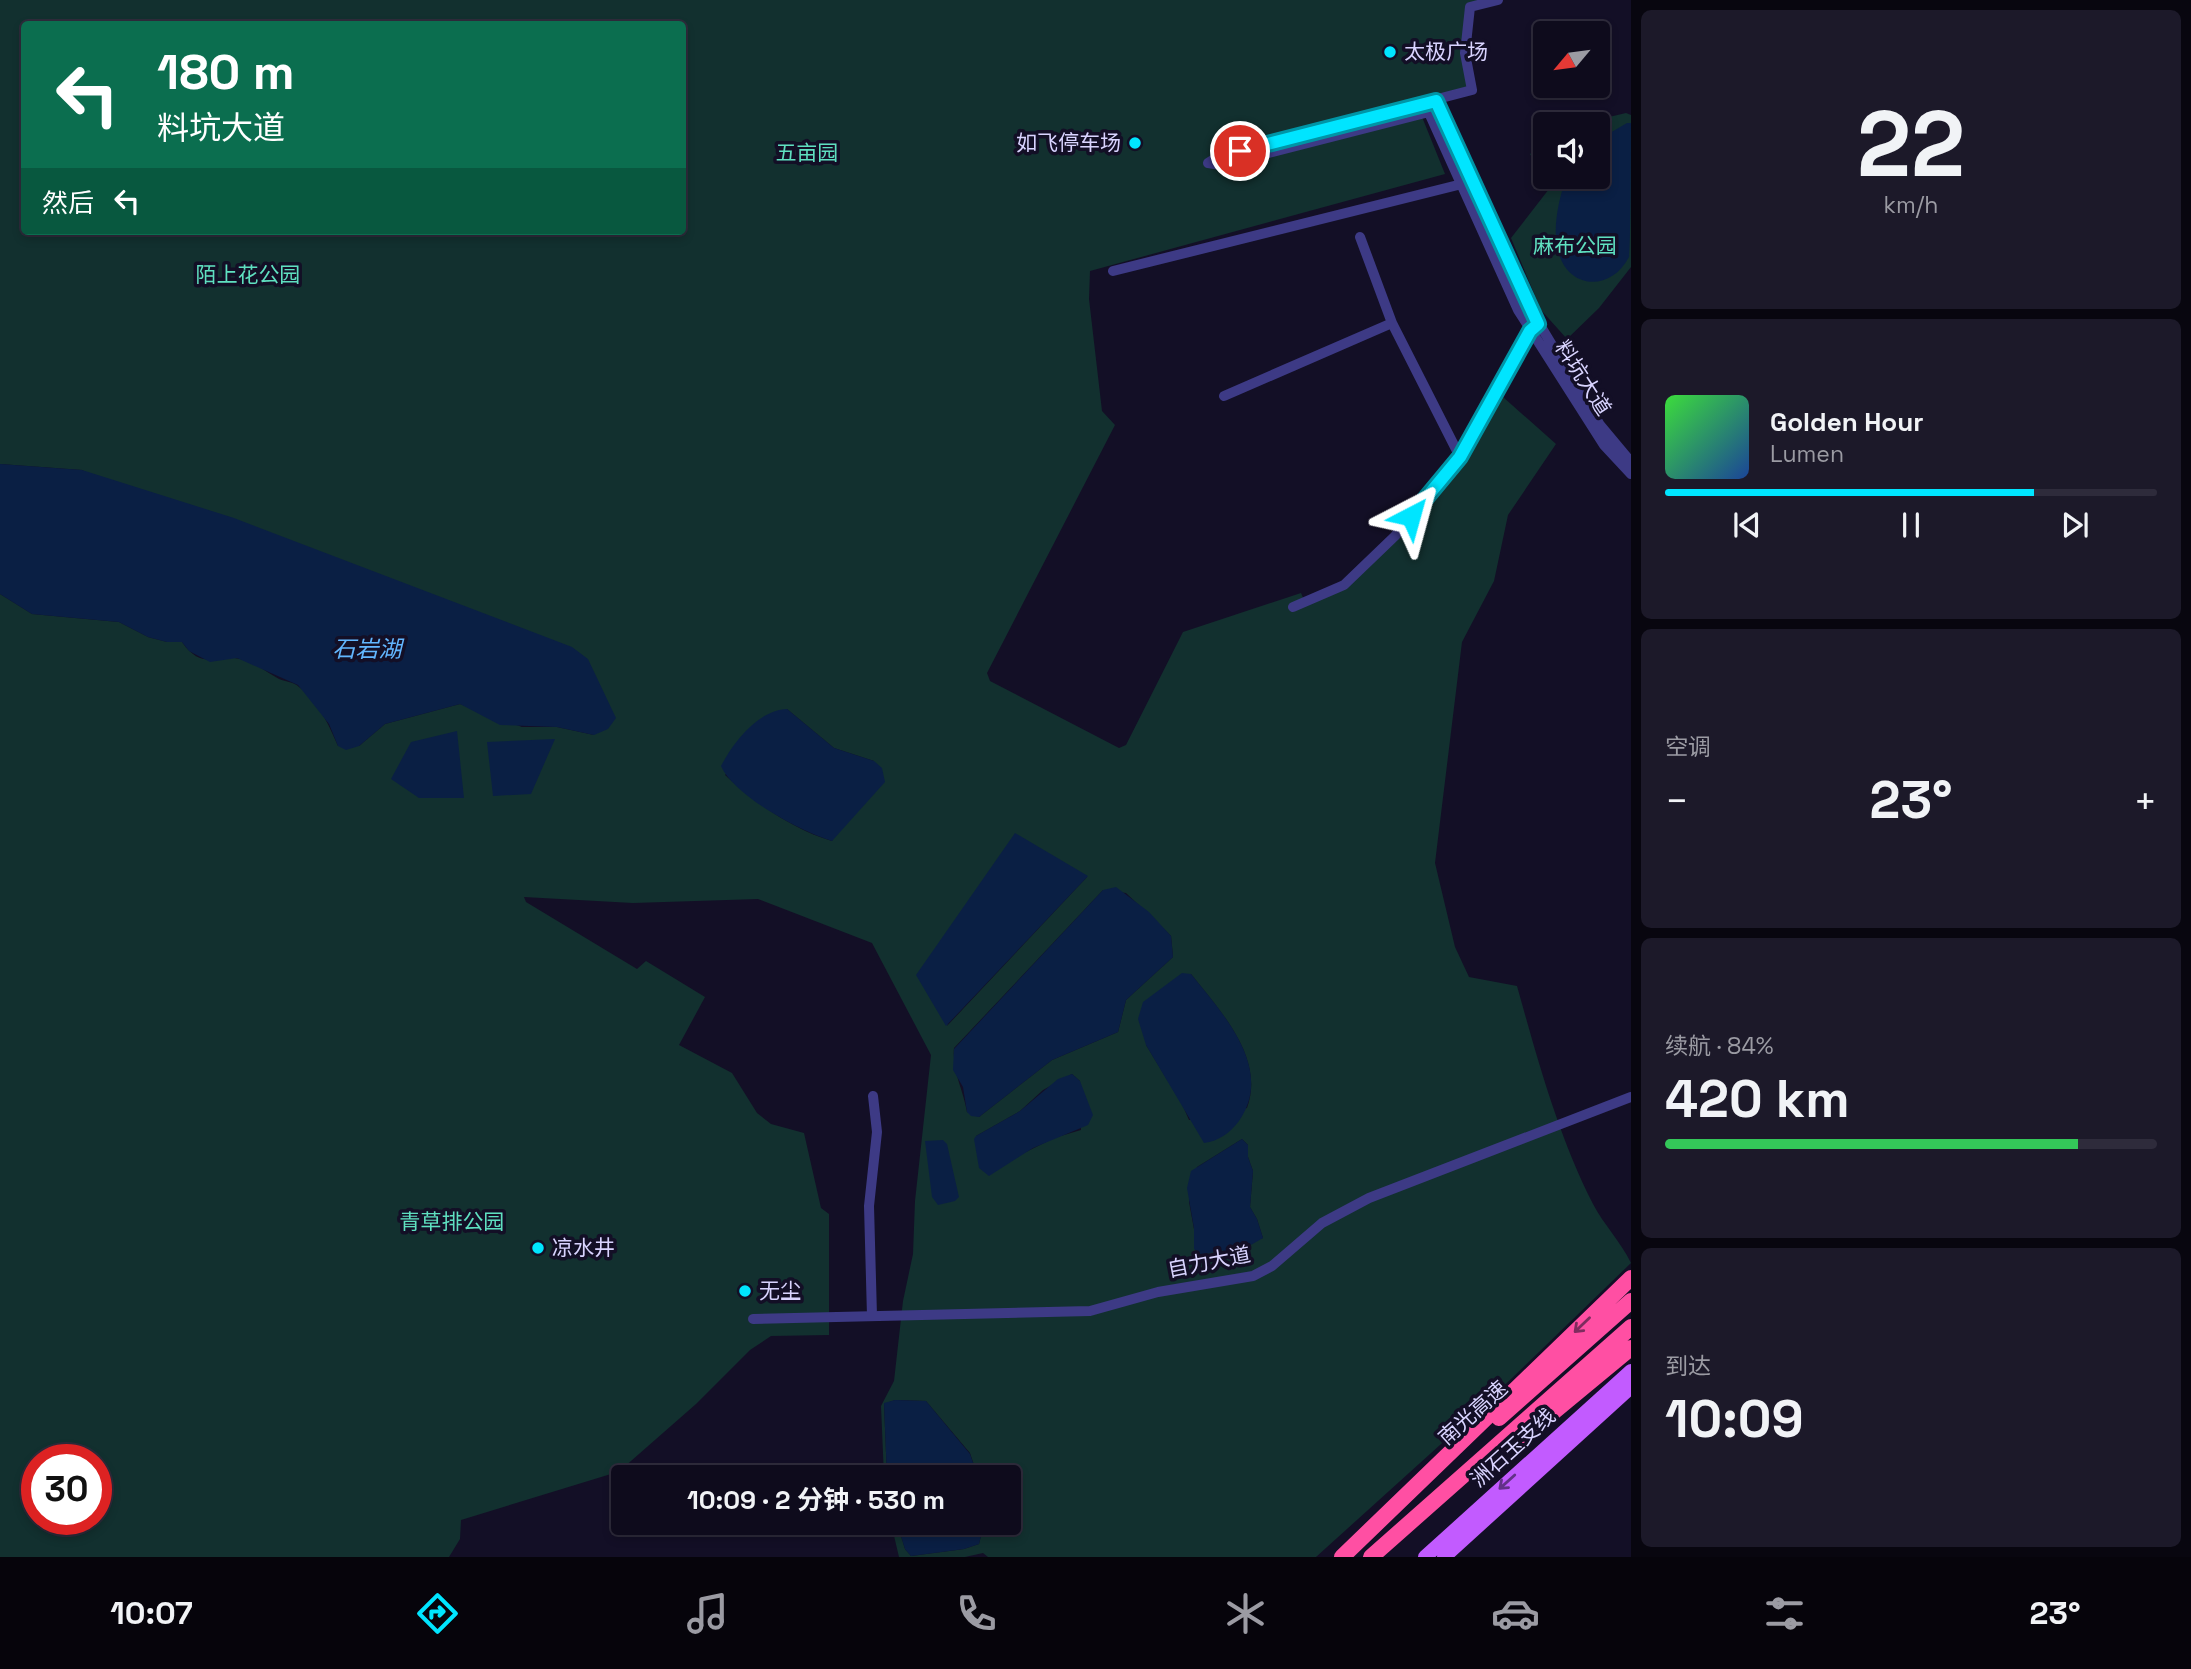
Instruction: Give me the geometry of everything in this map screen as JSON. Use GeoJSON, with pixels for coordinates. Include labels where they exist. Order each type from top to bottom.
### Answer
{"type":"FeatureCollection","features":[{"type":"Feature","properties":{"kind":"highway"},"geometry":{"type":"LineString","coordinates":[[1343,1557],[1631,1278]]}},
{"type":"Feature","properties":{"kind":"highway","name":"南光高速"},"geometry":{"type":"LineString","coordinates":[[1343,1557],[1631,1301]]}},
{"type":"Feature","properties":{"kind":"highway","name":"南光高速"},"geometry":{"type":"LineString","coordinates":[[1373,1557],[1631,1327]]}},
{"type":"Feature","properties":{"kind":"highway"},"geometry":{"type":"LineString","coordinates":[[1373,1557],[1631,1348]]}},
{"type":"Feature","properties":{"kind":"main road","name":"洲石玉支线"},"geometry":{"type":"LineString","coordinates":[[1424,1557],[1631,1371]]}},
{"type":"Feature","properties":{"kind":"main road","name":"洲石玉支线"},"geometry":{"type":"LineString","coordinates":[[1444,1557],[1631,1387]]}},
{"type":"Feature","properties":{"kind":"street"},"geometry":{"type":"LineString","coordinates":[[1432,107],[1219,156],[1208,163],[1221,165],[1432,107],[1472,90],[1465,53],[1470,7],[1498,0]]}},
{"type":"Feature","properties":{"kind":"street","name":"料坑大道"},"geometry":{"type":"LineString","coordinates":[[1432,107],[1534,328],[1604,445],[1631,474]]}},
{"type":"Feature","properties":{"kind":"street"},"geometry":{"type":"LineString","coordinates":[[1113,271],[1467,183]]}},
{"type":"Feature","properties":{"kind":"street"},"geometry":{"type":"LineString","coordinates":[[1360,237],[1392,323],[1460,457]]}},
{"type":"Feature","properties":{"kind":"street"},"geometry":{"type":"LineString","coordinates":[[1224,396],[1392,323]]}},
{"type":"Feature","properties":{"kind":"street"},"geometry":{"type":"LineString","coordinates":[[1293,607],[1344,585],[1395,536],[1460,457],[1534,328]]}},
{"type":"Feature","properties":{"kind":"street","name":"料坑大道"},"geometry":{"type":"LineString","coordinates":[[1534,328],[1600,425],[1631,462]]}},
{"type":"Feature","properties":{"kind":"street"},"geometry":{"type":"LineString","coordinates":[[872,1316],[869,1206],[877,1132],[873,1096]]}},
{"type":"Feature","properties":{"kind":"street","name":"自力大道"},"geometry":{"type":"LineString","coordinates":[[753,1319],[1090,1311],[1158,1292],[1254,1276],[1272,1266],[1322,1223],[1370,1198],[1631,1097]]}},
{"type":"Feature","properties":{"kind":"green space"},"geometry":{"type":"Polygon","coordinates":[[[0,0],[1480,0],[1466,4],[1469,86],[1416,102],[1445,174],[1090,271],[1089,299],[1102,411],[1115,425],[987,673],[990,681],[1119,748],[1126,745],[1183,632],[1301,593],[1306,605],[1346,588],[1477,436],[1503,397],[1556,444],[1508,515],[1494,581],[1462,642],[1435,863],[1455,947],[1469,977],[1517,986],[1541,1070],[1569,1151],[1593,1204],[1631,1263],[1482,1407],[1316,1557],[988,1557],[983,1553],[965,1557],[899,1557],[894,1535],[901,1535],[905,1549],[911,1556],[964,1549],[979,1544],[981,1535],[1021,1535],[1021,1465],[974,1465],[970,1453],[926,1401],[895,1400],[884,1404],[887,1465],[883,1465],[881,1406],[894,1381],[903,1301],[913,1254],[915,1201],[931,1055],[872,943],[758,899],[633,903],[524,897],[526,902],[637,969],[646,961],[705,997],[679,1045],[732,1073],[757,1113],[771,1124],[804,1133],[821,1208],[829,1214],[829,1335],[771,1336],[750,1350],[696,1404],[626,1465],[611,1465],[611,1474],[461,1520],[460,1539],[449,1557],[0,1557],[0,594],[32,614],[119,622],[148,637],[167,642],[182,642],[203,659],[231,658],[251,662],[279,679],[295,684],[306,693],[322,714],[338,746],[359,746],[385,724],[460,704],[522,727],[557,727],[594,735],[82,470],[0,464],[0,0]],[[787,709],[725,775],[761,805],[803,830],[832,841],[874,761],[834,748],[787,709]],[[1015,834],[947,1026],[1087,877],[1015,834]],[[1103,890],[954,1048],[956,1072],[967,1112],[979,1117],[1052,1060],[1118,1032],[1126,1000],[1173,957],[1171,936],[1126,893],[1103,890]],[[1191,974],[1146,1045],[1189,1120],[1247,1108],[1251,1089],[1250,1071],[1237,1036],[1191,974]],[[1072,1074],[1043,1090],[1020,1111],[976,1136],[1010,1160],[1054,1138],[1081,1130],[1080,1081],[1072,1074]],[[1242,1139],[1197,1167],[1189,1202],[1196,1240],[1194,1249],[1222,1250],[1263,1238],[1250,1207],[1253,1171],[1248,1157],[1248,1145],[1242,1139]]]}},
{"type":"Feature","properties":{"kind":"green space","name":"麻布公园"},"geometry":{"type":"Polygon","coordinates":[[[1626,113],[1631,115],[1631,267],[1599,308],[1567,339],[1541,310],[1511,238],[1549,189],[1610,189],[1610,117],[1626,113]]]}},
{"type":"Feature","properties":{"kind":"water"},"geometry":{"type":"Polygon","coordinates":[[[1631,123],[1629,257],[1612,276],[1590,282],[1571,273],[1563,264],[1556,242],[1557,214],[1563,189],[1610,189],[1610,133],[1631,123]]]}},
{"type":"Feature","properties":{"kind":"water","name":"石岩湖"},"geometry":{"type":"Polygon","coordinates":[[[0,464],[82,470],[234,518],[572,647],[588,659],[616,718],[608,729],[594,735],[557,727],[500,725],[460,704],[385,724],[359,746],[346,750],[338,746],[329,724],[298,685],[237,658],[210,662],[189,651],[182,642],[167,642],[148,637],[119,622],[32,614],[0,594],[0,464]]]}},
{"type":"Feature","properties":{"kind":"water"},"geometry":{"type":"Polygon","coordinates":[[[787,709],[834,748],[874,761],[882,768],[885,782],[832,841],[769,811],[739,789],[721,766],[740,738],[757,721],[776,711],[787,709]]]}},
{"type":"Feature","properties":{"kind":"water"},"geometry":{"type":"Polygon","coordinates":[[[457,731],[464,798],[419,798],[391,779],[411,742],[457,731]]]}},
{"type":"Feature","properties":{"kind":"water"},"geometry":{"type":"Polygon","coordinates":[[[555,739],[531,794],[493,796],[487,742],[555,739]]]}},
{"type":"Feature","properties":{"kind":"water"},"geometry":{"type":"Polygon","coordinates":[[[1015,833],[1088,876],[946,1026],[916,975],[1015,833]]]}},
{"type":"Feature","properties":{"kind":"water"},"geometry":{"type":"Polygon","coordinates":[[[1116,887],[1149,912],[1171,936],[1173,957],[1126,1000],[1118,1032],[1052,1060],[979,1117],[971,1116],[967,1112],[963,1087],[953,1070],[954,1049],[1103,890],[1116,887]]]}},
{"type":"Feature","properties":{"kind":"water"},"geometry":{"type":"Polygon","coordinates":[[[1182,973],[1191,974],[1230,1024],[1248,1062],[1251,1082],[1249,1101],[1239,1121],[1224,1136],[1204,1143],[1146,1045],[1138,1019],[1143,1002],[1182,973]]]}},
{"type":"Feature","properties":{"kind":"water"},"geometry":{"type":"Polygon","coordinates":[[[1072,1074],[1080,1081],[1093,1115],[1088,1125],[1033,1148],[989,1176],[979,1168],[974,1139],[976,1136],[1020,1111],[1058,1079],[1072,1074]]]}},
{"type":"Feature","properties":{"kind":"water"},"geometry":{"type":"Polygon","coordinates":[[[1242,1139],[1248,1145],[1248,1157],[1253,1171],[1250,1207],[1263,1238],[1230,1257],[1222,1250],[1202,1255],[1194,1249],[1194,1228],[1187,1188],[1191,1171],[1242,1139]]]}},
{"type":"Feature","properties":{"kind":"water"},"geometry":{"type":"Polygon","coordinates":[[[943,1140],[947,1144],[959,1197],[955,1201],[938,1205],[932,1197],[925,1141],[943,1140]]]}},
{"type":"Feature","properties":{"kind":"water"},"geometry":{"type":"Polygon","coordinates":[[[895,1400],[926,1401],[970,1454],[974,1465],[887,1465],[884,1403],[895,1400]]]}},
{"type":"Feature","properties":{"kind":"water"},"geometry":{"type":"Polygon","coordinates":[[[901,1535],[981,1535],[979,1544],[964,1549],[911,1556],[905,1549],[901,1535]]]}},
{"type":"Feature","properties":{"kind":"place","name":"太极广场"},"geometry":{"type":"Point","coordinates":[1390,52]}},
{"type":"Feature","properties":{"kind":"place","name":"如飞停车场"},"geometry":{"type":"Point","coordinates":[1135,143]}},
{"type":"Feature","properties":{"kind":"place","name":"凉水井"},"geometry":{"type":"Point","coordinates":[538,1248]}},
{"type":"Feature","properties":{"kind":"place","name":"无尘"},"geometry":{"type":"Point","coordinates":[745,1291]}},
{"type":"Feature","properties":{"kind":"route"},"geometry":{"type":"LineString","coordinates":[[1240,151],[1436,101],[1538,324],[1530,331],[1512,368],[1460,457],[1411,516]]}},
{"type":"Feature","properties":{"kind":"park label","name":"五亩园"},"geometry":{"type":"Point","coordinates":[807,153]}},
{"type":"Feature","properties":{"kind":"park label","name":"陌上花公园"},"geometry":{"type":"Point","coordinates":[248,275]}},
{"type":"Feature","properties":{"kind":"park label","name":"青草排公园"},"geometry":{"type":"Point","coordinates":[452,1222]}}]}
